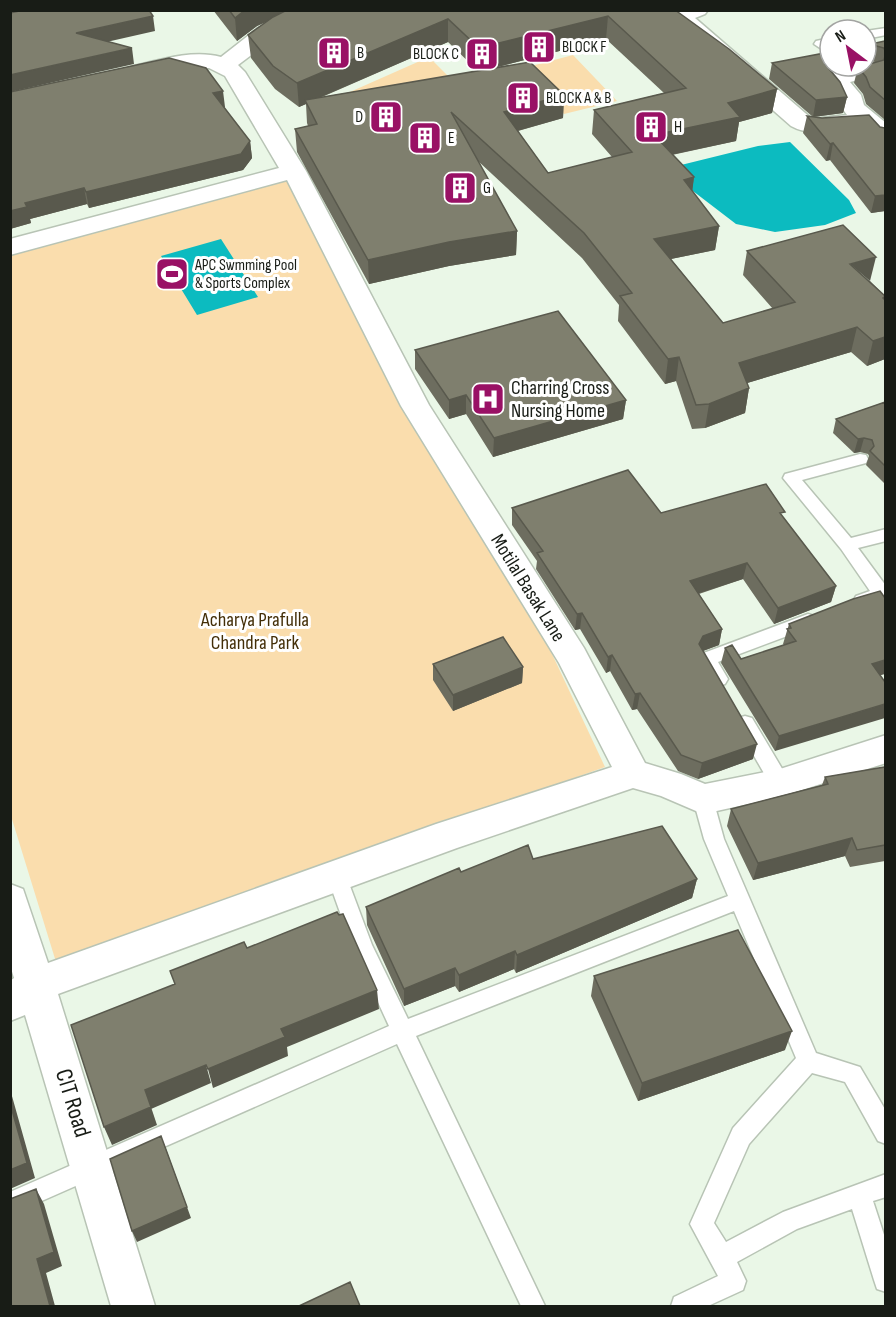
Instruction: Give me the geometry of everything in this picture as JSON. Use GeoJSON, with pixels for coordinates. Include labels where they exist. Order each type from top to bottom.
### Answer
{"type":"FeatureCollection","features":[{"type":"Feature","properties":{"kind":"street"},"geometry":{"type":"LineString","coordinates":[[114,78],[183,62],[213,61],[223,66],[266,33],[317,10]]}},
{"type":"Feature","properties":{"kind":"street"},"geometry":{"type":"LineString","coordinates":[[698,10],[680,16],[799,121],[808,126],[852,121],[879,130]]}},
{"type":"Feature","properties":{"kind":"street","name":"Motilal Basak Lane"},"geometry":{"type":"LineString","coordinates":[[223,66],[234,72],[294,171],[415,406],[572,657],[633,774]]}},
{"type":"Feature","properties":{"kind":"street"},"geometry":{"type":"LineString","coordinates":[[838,78],[834,79],[850,95],[853,108],[879,130]]}},
{"type":"Feature","properties":{"kind":"street"},"geometry":{"type":"LineString","coordinates":[[10,247],[294,171]]}},
{"type":"Feature","properties":{"kind":"street"},"geometry":{"type":"LineString","coordinates":[[23,994],[449,835],[633,774],[669,784],[703,800],[780,783],[885,749]]}},
{"type":"Feature","properties":{"kind":"street","name":"CIT Road"},"geometry":{"type":"LineString","coordinates":[[10,900],[23,994],[92,1166],[133,1306]]}},
{"type":"Feature","properties":{"kind":"lane"},"geometry":{"type":"LineString","coordinates":[[844,607],[881,593],[848,546],[791,478],[860,459]]}},
{"type":"Feature","properties":{"kind":"lane"},"geometry":{"type":"LineString","coordinates":[[848,546],[885,535]]}},
{"type":"Feature","properties":{"kind":"lane"},"geometry":{"type":"LineString","coordinates":[[725,690],[707,659],[823,615]]}},
{"type":"Feature","properties":{"kind":"lane"},"geometry":{"type":"LineString","coordinates":[[738,711],[780,783]]}},
{"type":"Feature","properties":{"kind":"lane"},"geometry":{"type":"LineString","coordinates":[[703,800],[714,839],[808,1060],[852,1074],[885,1133]]}},
{"type":"Feature","properties":{"kind":"lane"},"geometry":{"type":"LineString","coordinates":[[337,876],[362,946],[533,1306]]}},
{"type":"Feature","properties":{"kind":"lane"},"geometry":{"type":"LineString","coordinates":[[10,1204],[402,1031],[740,900]]}},
{"type":"Feature","properties":{"kind":"lane"},"geometry":{"type":"LineString","coordinates":[[683,1306],[734,1281],[702,1224],[741,1136],[808,1060]]}},
{"type":"Feature","properties":{"kind":"lane"},"geometry":{"type":"LineString","coordinates":[[721,1258],[791,1220],[885,1185]]}},
{"type":"Feature","properties":{"kind":"lane"},"geometry":{"type":"LineString","coordinates":[[859,1195],[885,1280]]}},
{"type":"Feature","properties":{"kind":"green space"},"geometry":{"type":"Polygon","coordinates":[[[573,55],[617,101],[564,114],[520,69],[573,55]]]}},
{"type":"Feature","properties":{"kind":"green space"},"geometry":{"type":"Polygon","coordinates":[[[429,57],[455,83],[316,107],[429,57]]]}},
{"type":"Feature","properties":{"kind":"green space","name":"Acharya Prafulla Chandra Park"},"geometry":{"type":"Polygon","coordinates":[[[286,178],[403,407],[531,609],[605,767],[56,962],[11,816],[10,252],[286,178]]]}},
{"type":"Feature","properties":{"kind":"water"},"geometry":{"type":"Polygon","coordinates":[[[790,142],[849,200],[856,213],[825,225],[775,232],[736,224],[689,188],[681,165],[758,146],[790,142]]]}},
{"type":"Feature","properties":{"kind":"water"},"geometry":{"type":"Polygon","coordinates":[[[221,239],[258,297],[197,315],[161,256],[221,239]]]}},
{"type":"Feature","properties":{"kind":"building"},"geometry":{"type":"Polygon","coordinates":[[[24,10],[149,10],[153,16],[76,33],[132,48],[10,75],[10,13],[24,10]]]}},
{"type":"Feature","properties":{"kind":"building"},"geometry":{"type":"Polygon","coordinates":[[[229,10],[245,10],[235,18],[229,10]]]}},
{"type":"Feature","properties":{"kind":"building"},"geometry":{"type":"Polygon","coordinates":[[[287,10],[675,10],[729,49],[777,89],[728,103],[740,117],[654,135],[694,177],[684,180],[719,226],[654,239],[723,323],[795,302],[747,251],[843,225],[876,257],[850,264],[885,296],[883,298],[885,300],[885,337],[873,341],[857,327],[739,363],[749,388],[709,404],[696,405],[679,357],[668,359],[620,296],[632,293],[584,233],[451,112],[517,231],[449,242],[368,260],[295,129],[317,124],[305,100],[530,62],[564,95],[504,112],[548,173],[632,152],[594,110],[686,88],[608,16],[479,48],[448,19],[297,83],[273,66],[248,35],[287,10]]]}},
{"type":"Feature","properties":{"kind":"building"},"geometry":{"type":"Polygon","coordinates":[[[885,41],[885,51],[884,48],[878,46],[878,42],[885,41]]]}},
{"type":"Feature","properties":{"kind":"building"},"geometry":{"type":"Polygon","coordinates":[[[818,54],[818,78],[837,78],[847,97],[816,100],[772,63],[818,54]]]}},
{"type":"Feature","properties":{"kind":"building"},"geometry":{"type":"Polygon","coordinates":[[[885,56],[885,100],[870,87],[866,78],[878,78],[878,62],[884,60],[885,56]]]}},
{"type":"Feature","properties":{"kind":"building"},"geometry":{"type":"Polygon","coordinates":[[[169,58],[206,68],[223,91],[213,93],[250,141],[241,154],[86,192],[84,188],[25,203],[27,207],[10,211],[10,92],[169,58]]]}},
{"type":"Feature","properties":{"kind":"building"},"geometry":{"type":"Polygon","coordinates":[[[869,115],[880,127],[885,128],[885,195],[875,196],[833,143],[830,144],[807,116],[822,118],[869,115]]]}},
{"type":"Feature","properties":{"kind":"building"},"geometry":{"type":"Polygon","coordinates":[[[558,311],[626,400],[494,438],[466,395],[449,400],[415,350],[558,311]]]}},
{"type":"Feature","properties":{"kind":"building"},"geometry":{"type":"Polygon","coordinates":[[[885,402],[885,466],[870,451],[874,446],[872,440],[858,439],[836,419],[885,402]]]}},
{"type":"Feature","properties":{"kind":"building"},"geometry":{"type":"Polygon","coordinates":[[[628,470],[661,513],[766,484],[785,512],[780,513],[836,586],[778,608],[747,563],[690,581],[722,629],[703,636],[699,644],[757,744],[702,763],[681,755],[640,693],[635,694],[612,655],[608,657],[582,613],[577,614],[537,553],[543,551],[512,508],[628,470]]]}},
{"type":"Feature","properties":{"kind":"building"},"geometry":{"type":"Polygon","coordinates":[[[880,591],[885,598],[885,660],[872,664],[885,682],[885,704],[779,736],[725,648],[732,645],[741,659],[796,641],[787,629],[791,628],[789,624],[880,591]]]}},
{"type":"Feature","properties":{"kind":"building"},"geometry":{"type":"Polygon","coordinates":[[[503,637],[523,667],[453,695],[433,664],[503,637]]]}},
{"type":"Feature","properties":{"kind":"building"},"geometry":{"type":"Polygon","coordinates":[[[885,767],[885,845],[857,850],[852,838],[758,863],[731,809],[828,784],[825,777],[885,767]]]}},
{"type":"Feature","properties":{"kind":"building"},"geometry":{"type":"Polygon","coordinates":[[[662,826],[697,879],[517,955],[515,951],[459,975],[455,968],[404,989],[366,907],[459,868],[461,872],[528,845],[533,859],[662,826]]]}},
{"type":"Feature","properties":{"kind":"building"},"geometry":{"type":"Polygon","coordinates":[[[337,912],[339,915],[343,914],[377,990],[281,1029],[285,1037],[208,1069],[206,1065],[145,1090],[151,1107],[104,1127],[71,1025],[175,984],[170,971],[244,942],[247,948],[337,912]]]}},
{"type":"Feature","properties":{"kind":"building"},"geometry":{"type":"Polygon","coordinates":[[[738,930],[792,1031],[642,1083],[594,976],[738,930]]]}},
{"type":"Feature","properties":{"kind":"building"},"geometry":{"type":"Polygon","coordinates":[[[10,1103],[27,1163],[10,1170],[10,1103]]]}},
{"type":"Feature","properties":{"kind":"building"},"geometry":{"type":"Polygon","coordinates":[[[161,1136],[187,1207],[132,1231],[110,1159],[161,1136]]]}},
{"type":"Feature","properties":{"kind":"building"},"geometry":{"type":"Polygon","coordinates":[[[36,1189],[54,1252],[37,1259],[50,1306],[10,1306],[10,1199],[36,1189]]]}},
{"type":"Feature","properties":{"kind":"building"},"geometry":{"type":"Polygon","coordinates":[[[350,1282],[360,1306],[299,1306],[350,1282]]]}},
{"type":"Feature","properties":{"kind":"place","name":"BLOCK F"},"geometry":{"type":"Point","coordinates":[539,47]}},
{"type":"Feature","properties":{"kind":"place","name":"B"},"geometry":{"type":"Point","coordinates":[334,53]}},
{"type":"Feature","properties":{"kind":"place","name":"BLOCK C"},"geometry":{"type":"Point","coordinates":[482,54]}},
{"type":"Feature","properties":{"kind":"place","name":"BLOCK A & B"},"geometry":{"type":"Point","coordinates":[523,98]}},
{"type":"Feature","properties":{"kind":"place","name":"D"},"geometry":{"type":"Point","coordinates":[386,117]}},
{"type":"Feature","properties":{"kind":"place","name":"H"},"geometry":{"type":"Point","coordinates":[651,127]}},
{"type":"Feature","properties":{"kind":"place","name":"E"},"geometry":{"type":"Point","coordinates":[425,138]}},
{"type":"Feature","properties":{"kind":"place","name":"G"},"geometry":{"type":"Point","coordinates":[460,188]}},
{"type":"Feature","properties":{"kind":"place","name":"APC Swmming Pool & Sports Complex"},"geometry":{"type":"Point","coordinates":[172,274]}},
{"type":"Feature","properties":{"kind":"place","name":"Charring Cross Nursing Home"},"geometry":{"type":"Point","coordinates":[488,399]}}]}
